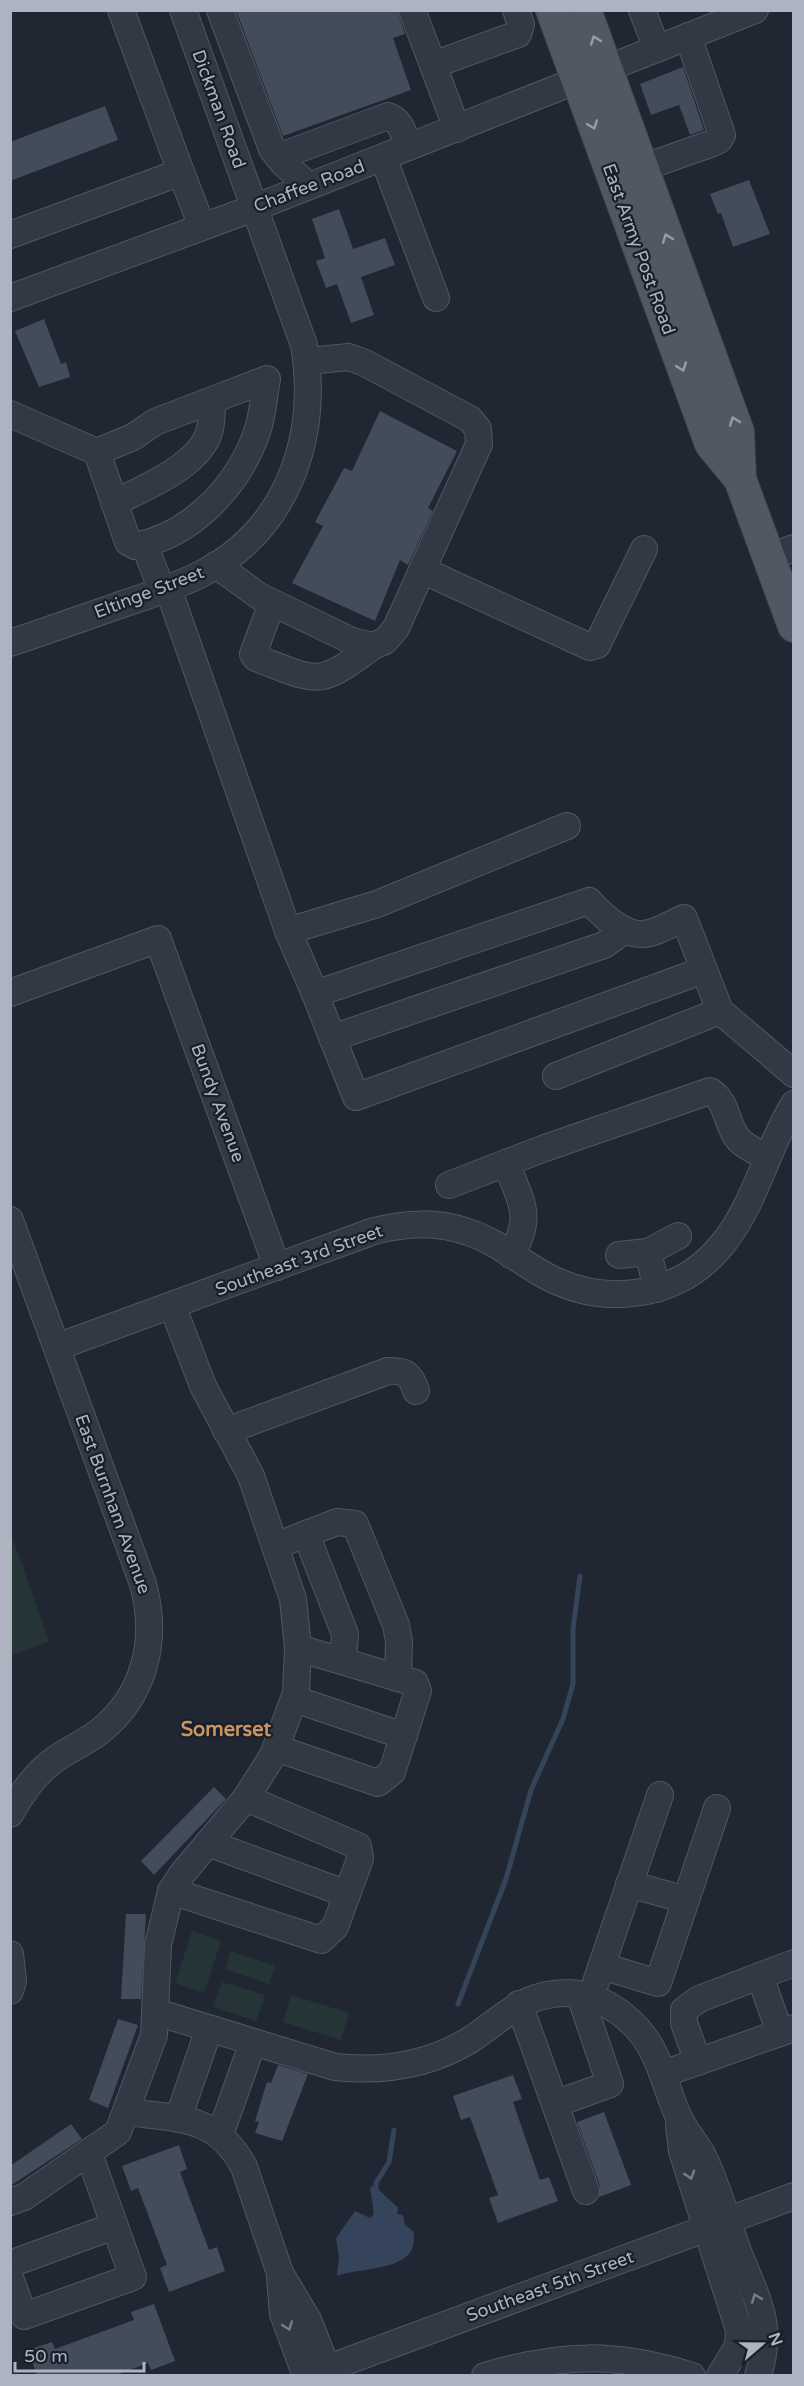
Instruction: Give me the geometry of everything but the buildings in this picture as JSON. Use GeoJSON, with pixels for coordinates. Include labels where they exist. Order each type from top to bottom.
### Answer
{"type":"FeatureCollection","features":[{"type":"Feature","properties":{"kind":"main road","name":"East Army Post Road"},"geometry":{"type":"LineString","coordinates":[[552,10],[711,444],[740,479],[781,553],[794,626]]}},
{"type":"Feature","properties":{"kind":"main road","name":"East Army Post Road"},"geometry":{"type":"LineString","coordinates":[[585,10],[738,432],[740,479]]}},
{"type":"Feature","properties":{"kind":"street"},"geometry":{"type":"LineString","coordinates":[[121,10],[202,227]]}},
{"type":"Feature","properties":{"kind":"street","name":"Dickman Road"},"geometry":{"type":"LineString","coordinates":[[183,10],[254,208]]}},
{"type":"Feature","properties":{"kind":"street"},"geometry":{"type":"LineString","coordinates":[[220,10],[272,149],[309,186]]}},
{"type":"Feature","properties":{"kind":"street"},"geometry":{"type":"LineString","coordinates":[[412,10],[457,129]]}},
{"type":"Feature","properties":{"kind":"street"},"geometry":{"type":"LineString","coordinates":[[433,65],[518,34],[521,25],[516,10]]}},
{"type":"Feature","properties":{"kind":"street"},"geometry":{"type":"LineString","coordinates":[[642,10],[657,49]]}},
{"type":"Feature","properties":{"kind":"street","name":"Chaffee Road"},"geometry":{"type":"LineString","coordinates":[[10,298],[254,208],[457,129],[688,36],[716,17],[755,10]]}},
{"type":"Feature","properties":{"kind":"street"},"geometry":{"type":"LineString","coordinates":[[642,168],[712,143],[719,140],[722,135],[688,36]]}},
{"type":"Feature","properties":{"kind":"street"},"geometry":{"type":"LineString","coordinates":[[278,157],[388,116],[395,119],[400,126],[408,147]]}},
{"type":"Feature","properties":{"kind":"street"},"geometry":{"type":"LineString","coordinates":[[383,157],[436,298]]}},
{"type":"Feature","properties":{"kind":"street"},"geometry":{"type":"LineString","coordinates":[[10,235],[181,172]]}},
{"type":"Feature","properties":{"kind":"street","name":"Eltinge Street"},"geometry":{"type":"LineString","coordinates":[[10,643],[165,589],[216,565],[251,537],[270,514],[286,488],[298,460],[306,430],[308,366],[304,345],[254,208]]}},
{"type":"Feature","properties":{"kind":"street"},"geometry":{"type":"LineString","coordinates":[[10,414],[97,452],[133,437],[156,422],[267,379],[308,366],[349,357],[365,363],[470,418],[478,429],[478,444],[396,628],[385,641],[372,646],[338,672],[312,679],[256,658],[253,654],[272,603]]}},
{"type":"Feature","properties":{"kind":"street"},"geometry":{"type":"LineString","coordinates":[[97,452],[128,542],[135,546],[144,544],[193,522],[220,495],[245,457],[258,429],[267,379]]}},
{"type":"Feature","properties":{"kind":"street"},"geometry":{"type":"LineString","coordinates":[[114,503],[171,475],[195,453],[210,431],[212,401]]}},
{"type":"Feature","properties":{"kind":"street"},"geometry":{"type":"LineString","coordinates":[[144,544],[165,589],[288,932],[356,1097],[704,970]]}},
{"type":"Feature","properties":{"kind":"street"},"geometry":{"type":"LineString","coordinates":[[422,570],[590,647],[597,645],[644,549]]}},
{"type":"Feature","properties":{"kind":"street"},"geometry":{"type":"LineString","coordinates":[[216,565],[272,603],[351,640],[372,646]]}},
{"type":"Feature","properties":{"kind":"street"},"geometry":{"type":"LineString","coordinates":[[288,932],[377,904],[567,826]]}},
{"type":"Feature","properties":{"kind":"street"},"geometry":{"type":"LineString","coordinates":[[315,994],[589,901],[605,918],[625,930],[644,934],[684,918],[720,1011],[794,1074]]}},
{"type":"Feature","properties":{"kind":"street"},"geometry":{"type":"LineString","coordinates":[[332,1038],[604,945],[625,930]]}},
{"type":"Feature","properties":{"kind":"street","name":"Bundy Avenue"},"geometry":{"type":"LineString","coordinates":[[10,993],[158,939],[277,1267]]}},
{"type":"Feature","properties":{"kind":"street"},"geometry":{"type":"LineString","coordinates":[[556,1076],[720,1011]]}},
{"type":"Feature","properties":{"kind":"street"},"geometry":{"type":"LineString","coordinates":[[449,1185],[710,1091],[719,1098],[737,1138],[748,1148],[767,1157]]}},
{"type":"Feature","properties":{"kind":"street","name":"Southeast 3rd Street"},"geometry":{"type":"LineString","coordinates":[[57,1347],[374,1232],[399,1225],[422,1223],[447,1226],[471,1233],[567,1286],[589,1292],[614,1295],[657,1288],[684,1277],[721,1246],[735,1227],[794,1104]]}},
{"type":"Feature","properties":{"kind":"street"},"geometry":{"type":"LineString","coordinates":[[506,1163],[523,1208],[525,1227],[511,1255]]}},
{"type":"Feature","properties":{"kind":"street","name":"East Burnham Avenue"},"geometry":{"type":"LineString","coordinates":[[10,1220],[143,1584],[149,1606],[150,1642],[141,1677],[130,1699],[115,1718],[98,1733],[55,1759],[36,1776],[10,1814]]}},
{"type":"Feature","properties":{"kind":"street"},"geometry":{"type":"LineString","coordinates":[[619,1255],[648,1252],[678,1236]]}},
{"type":"Feature","properties":{"kind":"street"},"geometry":{"type":"LineString","coordinates":[[648,1252],[657,1288]]}},
{"type":"Feature","properties":{"kind":"street"},"geometry":{"type":"LineString","coordinates":[[10,2202],[24,2197],[118,2132],[154,2035],[158,1945],[171,1891],[246,1798],[276,1748],[294,1699],[298,1648],[293,1599],[251,1476],[203,1386],[172,1305]]}},
{"type":"Feature","properties":{"kind":"street"},"geometry":{"type":"LineString","coordinates":[[226,1431],[388,1371],[406,1372],[411,1377],[416,1391]]}},
{"type":"Feature","properties":{"kind":"street"},"geometry":{"type":"LineString","coordinates":[[275,1546],[338,1522],[355,1524],[396,1625],[399,1641],[398,1678]]}},
{"type":"Feature","properties":{"kind":"street"},"geometry":{"type":"LineString","coordinates":[[306,1534],[345,1634],[343,1661]]}},
{"type":"Feature","properties":{"kind":"street"},"geometry":{"type":"LineString","coordinates":[[276,1748],[378,1784],[392,1772],[418,1691],[415,1683],[298,1648]]}},
{"type":"Feature","properties":{"kind":"street"},"geometry":{"type":"LineString","coordinates":[[294,1699],[404,1736]]}},
{"type":"Feature","properties":{"kind":"street"},"geometry":{"type":"LineString","coordinates":[[555,2104],[610,2084],[586,1996],[602,1966],[660,1795]]}},
{"type":"Feature","properties":{"kind":"street"},"geometry":{"type":"LineString","coordinates":[[171,1891],[321,1940],[335,1927],[360,1859],[358,1846],[246,1798]]}},
{"type":"Feature","properties":{"kind":"street"},"geometry":{"type":"LineString","coordinates":[[602,1966],[658,1983],[717,1808]]}},
{"type":"Feature","properties":{"kind":"street"},"geometry":{"type":"LineString","coordinates":[[208,1843],[347,1894]]}},
{"type":"Feature","properties":{"kind":"street"},"geometry":{"type":"LineString","coordinates":[[629,1884],[686,1900]]}},
{"type":"Feature","properties":{"kind":"street"},"geometry":{"type":"LineString","coordinates":[[10,1954],[13,1981],[10,1991]]}},
{"type":"Feature","properties":{"kind":"street"},"geometry":{"type":"LineString","coordinates":[[698,2062],[684,2023],[684,2010],[699,1999],[794,1963]]}},
{"type":"Feature","properties":{"kind":"street"},"geometry":{"type":"LineString","coordinates":[[663,2074],[787,2031],[760,1976]]}},
{"type":"Feature","properties":{"kind":"street"},"geometry":{"type":"LineString","coordinates":[[156,2012],[335,2067],[384,2068],[414,2063],[442,2054],[469,2040],[519,2004],[550,1994],[586,1996],[624,2017],[638,2029],[651,2046],[680,2120],[703,2157],[739,2330],[738,2346],[720,2376]]}},
{"type":"Feature","properties":{"kind":"street"},"geometry":{"type":"LineString","coordinates":[[519,2004],[586,2191]]}},
{"type":"Feature","properties":{"kind":"street"},"geometry":{"type":"LineString","coordinates":[[178,2119],[209,2029]]}},
{"type":"Feature","properties":{"kind":"street"},"geometry":{"type":"LineString","coordinates":[[220,2134],[253,2042]]}},
{"type":"Feature","properties":{"kind":"street"},"geometry":{"type":"LineString","coordinates":[[126,2112],[178,2119],[209,2127],[220,2134],[235,2151],[244,2167],[280,2273],[308,2320],[313,2373]]}},
{"type":"Feature","properties":{"kind":"street"},"geometry":{"type":"LineString","coordinates":[[10,2278],[24,2316],[133,2277],[89,2154]]}},
{"type":"Feature","properties":{"kind":"street","name":"Southeast 5th Street"},"geometry":{"type":"LineString","coordinates":[[313,2373],[794,2196]]}},
{"type":"Feature","properties":{"kind":"street"},"geometry":{"type":"LineString","coordinates":[[718,2225],[764,2325],[764,2357],[758,2376]]}},
{"type":"Feature","properties":{"kind":"street"},"geometry":{"type":"LineString","coordinates":[[10,2264],[114,2226]]}},
{"type":"Feature","properties":{"kind":"street"},"geometry":{"type":"LineString","coordinates":[[485,2376],[550,2360],[584,2357],[650,2362],[692,2376]]}},
{"type":"Feature","properties":{"kind":"shaded area"},"geometry":{"type":"Polygon","coordinates":[[[11,1534],[49,1641],[10,1656],[11,1534]]]}},
{"type":"Feature","properties":{"kind":"shaded area"},"geometry":{"type":"Polygon","coordinates":[[[192,1931],[221,1941],[204,1993],[175,1983],[192,1931]]]}},
{"type":"Feature","properties":{"kind":"shaded area"},"geometry":{"type":"Polygon","coordinates":[[[231,1951],[275,1966],[269,1984],[225,1969],[231,1951]]]}},
{"type":"Feature","properties":{"kind":"shaded area"},"geometry":{"type":"Polygon","coordinates":[[[222,1982],[265,1995],[256,2021],[213,2007],[222,1982]]]}},
{"type":"Feature","properties":{"kind":"shaded area"},"geometry":{"type":"Polygon","coordinates":[[[291,1995],[349,2013],[341,2040],[283,2022],[291,1995]]]}},
{"type":"Feature","properties":{"kind":"water"},"geometry":{"type":"Polygon","coordinates":[[[375,2186],[398,2208],[397,2214],[403,2215],[405,2225],[413,2231],[413,2245],[400,2261],[388,2266],[337,2276],[339,2257],[336,2238],[355,2211],[370,2218],[374,2214],[370,2187],[375,2186]]]}},
{"type":"Feature","properties":{"kind":"waterway"},"geometry":{"type":"LineString","coordinates":[[458,2004],[506,1879],[531,1790],[563,1719],[573,1684],[573,1629],[580,1576]]}},
{"type":"Feature","properties":{"kind":"waterway"},"geometry":{"type":"LineString","coordinates":[[376,2193],[376,2183],[389,2162],[394,2130]]}},
{"type":"Feature","properties":{"kind":"district","name":"Somerset"},"geometry":{"type":"Point","coordinates":[226,1730]}}]}
